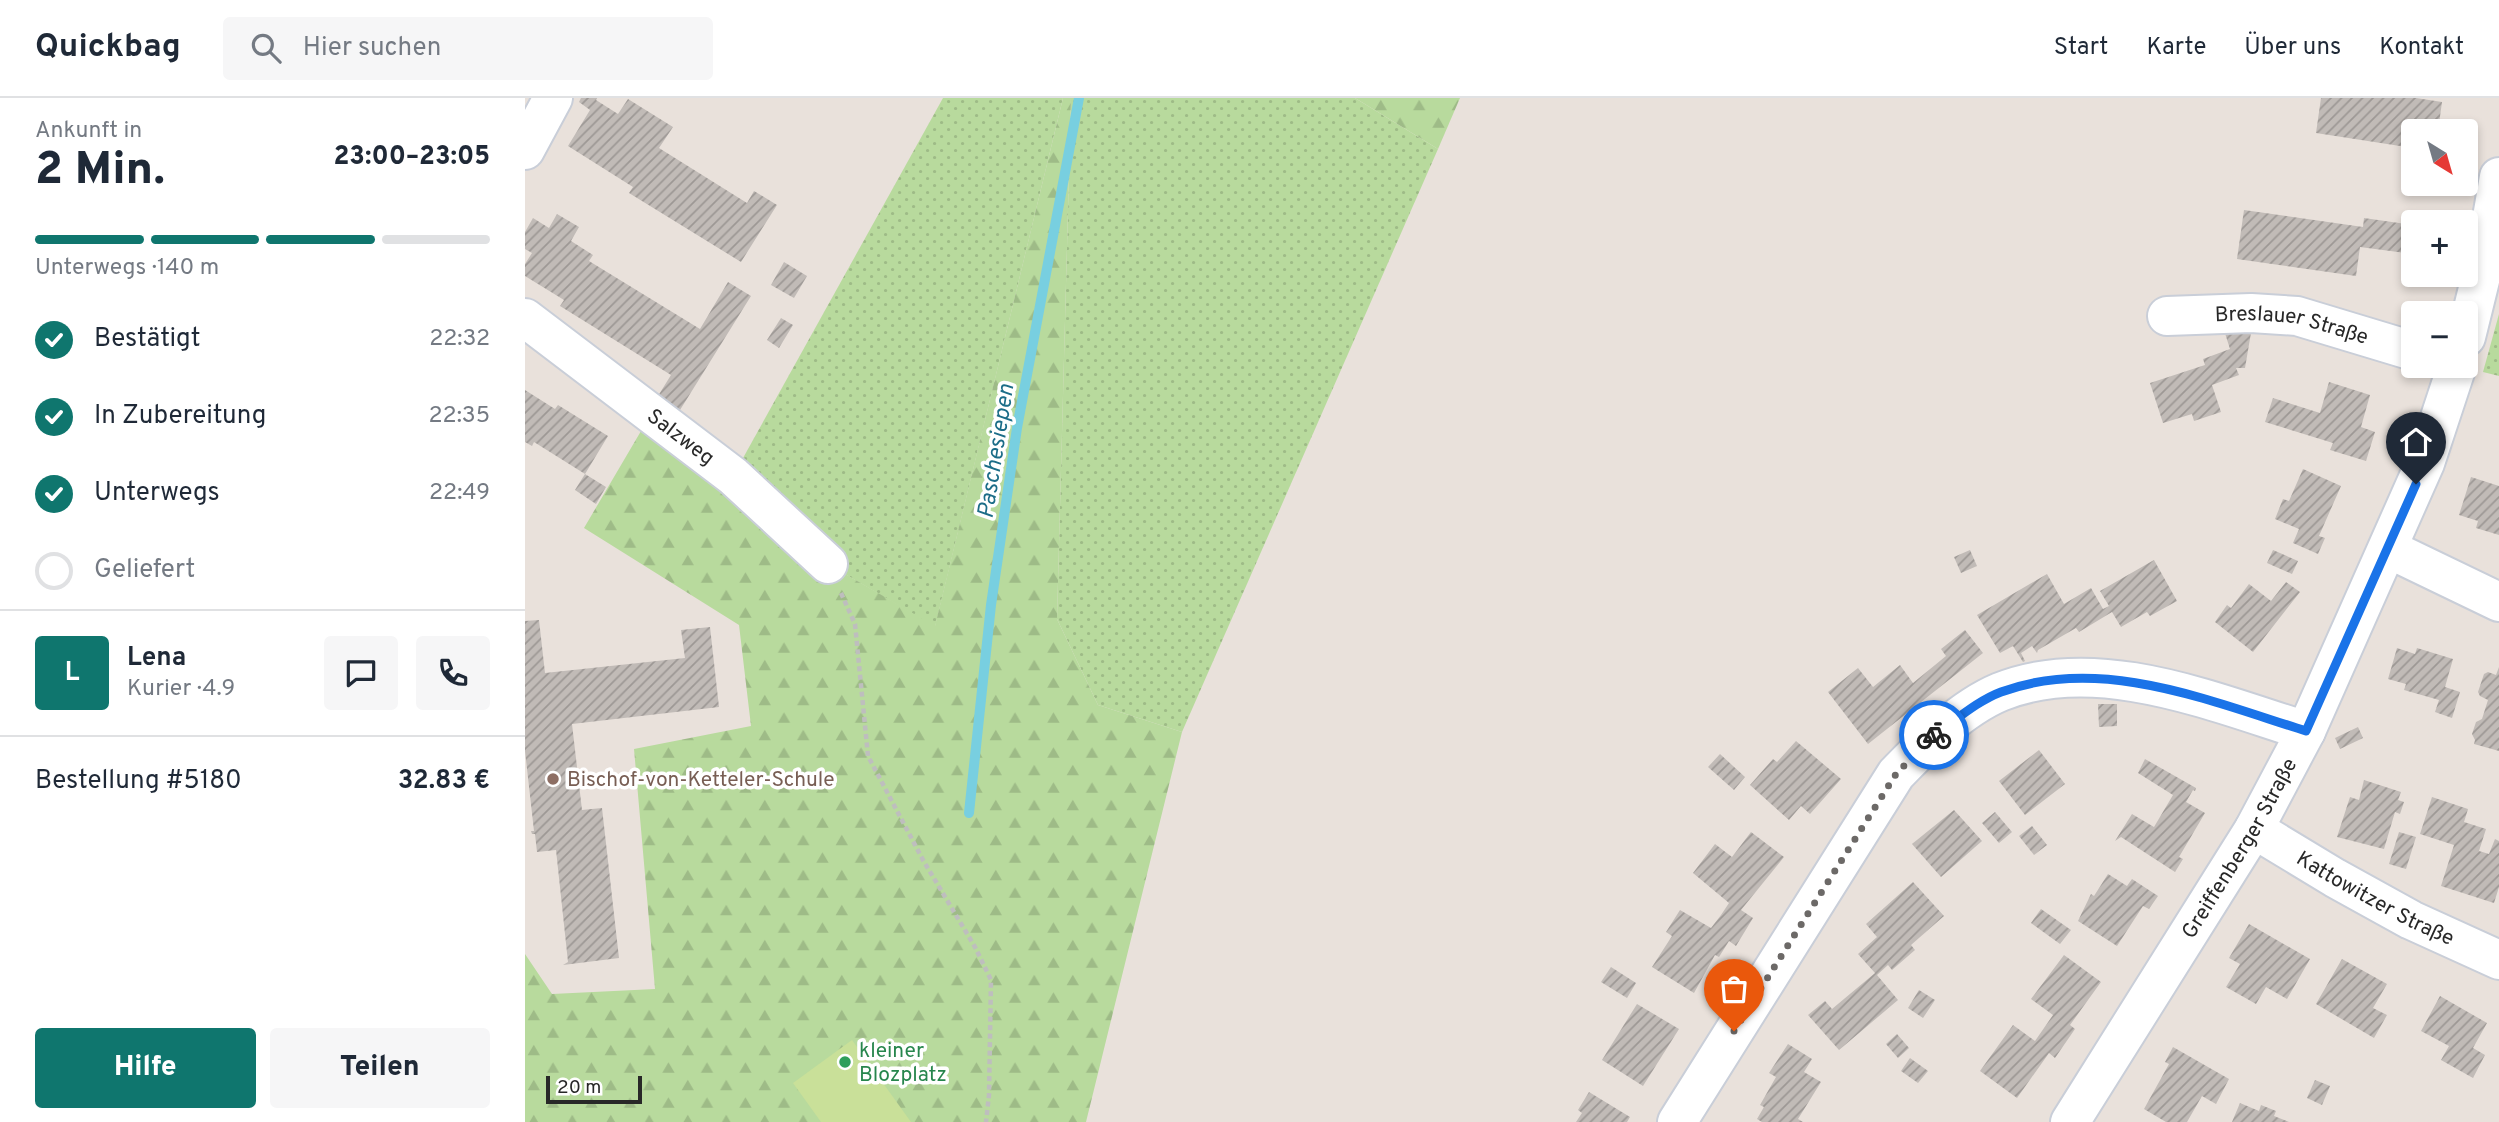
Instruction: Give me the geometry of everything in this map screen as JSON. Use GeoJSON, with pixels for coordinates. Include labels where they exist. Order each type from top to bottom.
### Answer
{"type":"FeatureCollection","features":[{"type":"Feature","properties":{"kind":"street"},"geometry":{"type":"LineString","coordinates":[[525,150],[553,98]]}},
{"type":"Feature","properties":{"kind":"street"},"geometry":{"type":"LineString","coordinates":[[2475,301],[2499,177]]}},
{"type":"Feature","properties":{"kind":"street","name":"Breslauer Straße"},"geometry":{"type":"LineString","coordinates":[[2167,316],[2251,313],[2297,316],[2401,347]]}},
{"type":"Feature","properties":{"kind":"street","name":"Salzweg"},"geometry":{"type":"LineString","coordinates":[[525,318],[733,476],[828,564]]}},
{"type":"Feature","properties":{"kind":"street","name":"Greiffenberger Straße"},"geometry":{"type":"LineString","coordinates":[[2070,1122],[2254,830],[2306,731],[2425,463],[2452,378]]}},
{"type":"Feature","properties":{"kind":"street"},"geometry":{"type":"LineString","coordinates":[[2389,549],[2499,602]]}},
{"type":"Feature","properties":{"kind":"street"},"geometry":{"type":"LineString","coordinates":[[1677,1122],[1896,774],[1930,738],[1999,692],[2031,683],[2070,678],[2115,679],[2189,695],[2306,731]]}},
{"type":"Feature","properties":{"kind":"street","name":"Kattowitzer Straße"},"geometry":{"type":"LineString","coordinates":[[2254,830],[2411,920],[2499,960]]}},
{"type":"Feature","properties":{"kind":"path"},"geometry":{"type":"LineString","coordinates":[[828,564],[855,624],[868,756],[991,980],[986,1122]]}},
{"type":"Feature","properties":{"kind":"green space"},"geometry":{"type":"Polygon","coordinates":[[[943,98],[1063,98],[935,627],[828,564],[733,476],[943,98]]]}},
{"type":"Feature","properties":{"kind":"green space"},"geometry":{"type":"Polygon","coordinates":[[[1063,98],[1071,98],[1057,619],[1098,705],[1182,732],[1086,1122],[525,1122],[525,954],[552,994],[655,989],[634,749],[751,726],[739,625],[584,528],[651,414],[828,564],[935,626],[1063,98]]]}},
{"type":"Feature","properties":{"kind":"green space"},"geometry":{"type":"Polygon","coordinates":[[[1071,98],[1355,98],[1438,149],[1182,732],[1098,705],[1057,619],[1071,98]]]}},
{"type":"Feature","properties":{"kind":"green space"},"geometry":{"type":"Polygon","coordinates":[[[1355,98],[1460,98],[1438,149],[1355,98]]]}},
{"type":"Feature","properties":{"kind":"green space"},"geometry":{"type":"Polygon","coordinates":[[[2499,314],[2499,376],[2483,372],[2499,314]]]}},
{"type":"Feature","properties":{"kind":"green space","name":"kleiner Blozplatz"},"geometry":{"type":"Polygon","coordinates":[[[852,1040],[911,1122],[821,1122],[793,1083],[852,1040]]]}},
{"type":"Feature","properties":{"kind":"building"},"geometry":{"type":"Polygon","coordinates":[[[581,98],[597,98],[596,100],[618,114],[628,99],[673,127],[659,148],[747,203],[754,191],[777,205],[741,262],[629,193],[633,187],[568,146],[590,110],[579,102],[581,98]]]}},
{"type":"Feature","properties":{"kind":"building"},"geometry":{"type":"Polygon","coordinates":[[[2321,98],[2416,98],[2442,102],[2440,119],[2401,119],[2401,146],[2316,133],[2321,98]]]}},
{"type":"Feature","properties":{"kind":"building"},"geometry":{"type":"Polygon","coordinates":[[[2244,210],[2363,227],[2364,218],[2401,223],[2401,252],[2360,247],[2356,276],[2237,259],[2244,210]]]}},
{"type":"Feature","properties":{"kind":"building"},"geometry":{"type":"Polygon","coordinates":[[[557,214],[579,227],[571,241],[593,255],[589,261],[700,329],[728,282],[751,296],[680,410],[658,396],[671,375],[560,306],[564,300],[525,276],[525,264],[532,253],[525,249],[525,232],[533,218],[549,228],[557,214]]]}},
{"type":"Feature","properties":{"kind":"building"},"geometry":{"type":"Polygon","coordinates":[[[784,262],[807,276],[794,298],[771,285],[784,262]]]}},
{"type":"Feature","properties":{"kind":"building"},"geometry":{"type":"Polygon","coordinates":[[[781,318],[793,325],[779,348],[767,340],[781,318]]]}},
{"type":"Feature","properties":{"kind":"building"},"geometry":{"type":"Polygon","coordinates":[[[2223,327],[2252,327],[2245,368],[2236,368],[2239,375],[2212,385],[2221,412],[2194,421],[2192,414],[2163,423],[2150,383],[2205,365],[2203,359],[2230,349],[2223,327]]]}},
{"type":"Feature","properties":{"kind":"building"},"geometry":{"type":"Polygon","coordinates":[[[2329,382],[2370,395],[2361,427],[2375,432],[2366,461],[2330,450],[2333,443],[2265,422],[2273,398],[2320,413],[2329,382]]]}},
{"type":"Feature","properties":{"kind":"building"},"geometry":{"type":"Polygon","coordinates":[[[525,390],[555,409],[558,405],[608,436],[585,474],[534,442],[532,446],[525,442],[525,390]]]}},
{"type":"Feature","properties":{"kind":"building"},"geometry":{"type":"Polygon","coordinates":[[[2303,469],[2341,486],[2319,536],[2325,538],[2318,554],[2293,543],[2299,529],[2275,519],[2283,499],[2289,501],[2303,469]]]}},
{"type":"Feature","properties":{"kind":"building"},"geometry":{"type":"Polygon","coordinates":[[[585,474],[606,487],[596,504],[575,490],[585,474]]]}},
{"type":"Feature","properties":{"kind":"building"},"geometry":{"type":"Polygon","coordinates":[[[2471,477],[2499,486],[2499,535],[2476,528],[2478,521],[2459,515],[2471,477]]]}},
{"type":"Feature","properties":{"kind":"building"},"geometry":{"type":"Polygon","coordinates":[[[1970,550],[1977,566],[1961,573],[1954,557],[1970,550]]]}},
{"type":"Feature","properties":{"kind":"building"},"geometry":{"type":"Polygon","coordinates":[[[2273,550],[2298,561],[2292,574],[2267,563],[2273,550]]]}},
{"type":"Feature","properties":{"kind":"building"},"geometry":{"type":"Polygon","coordinates":[[[2154,560],[2177,601],[2150,616],[2147,612],[2121,627],[2112,612],[2079,632],[2076,628],[2037,653],[2032,646],[2021,653],[2025,661],[2023,662],[2013,646],[2000,653],[1977,615],[2047,574],[2064,604],[2091,588],[2103,609],[2109,606],[2100,591],[2154,560]]]}},
{"type":"Feature","properties":{"kind":"building"},"geometry":{"type":"Polygon","coordinates":[[[2286,582],[2300,592],[2253,652],[2215,622],[2227,605],[2231,608],[2249,584],[2271,601],[2286,582]]]}},
{"type":"Feature","properties":{"kind":"building","name":"Bischof-von-Ketteler-Schule"},"geometry":{"type":"Polygon","coordinates":[[[539,620],[545,673],[685,658],[681,630],[710,627],[719,707],[572,724],[582,810],[602,808],[619,958],[563,965],[568,962],[556,850],[537,852],[535,834],[531,831],[534,831],[525,751],[525,621],[539,620]]]}},
{"type":"Feature","properties":{"kind":"building"},"geometry":{"type":"Polygon","coordinates":[[[1965,630],[1983,653],[1868,744],[1828,692],[1858,668],[1873,687],[1900,665],[1913,683],[1946,656],[1941,649],[1965,630]]]}},
{"type":"Feature","properties":{"kind":"building"},"geometry":{"type":"Polygon","coordinates":[[[2397,648],[2415,654],[2417,648],[2453,659],[2445,687],[2460,692],[2452,718],[2435,712],[2439,700],[2404,690],[2406,684],[2388,679],[2397,648]]]}},
{"type":"Feature","properties":{"kind":"building"},"geometry":{"type":"Polygon","coordinates":[[[2499,667],[2499,751],[2474,744],[2472,734],[2476,722],[2482,719],[2488,700],[2478,692],[2484,674],[2488,672],[2496,675],[2499,667]]]}},
{"type":"Feature","properties":{"kind":"building"},"geometry":{"type":"Polygon","coordinates":[[[2098,704],[2117,704],[2117,726],[2099,727],[2098,704]]]}},
{"type":"Feature","properties":{"kind":"building"},"geometry":{"type":"Polygon","coordinates":[[[2358,727],[2363,738],[2340,749],[2335,738],[2358,727]]]}},
{"type":"Feature","properties":{"kind":"building"},"geometry":{"type":"Polygon","coordinates":[[[1796,741],[1841,779],[1810,814],[1801,806],[1789,820],[1750,785],[1773,759],[1777,762],[1796,741]]]}},
{"type":"Feature","properties":{"kind":"building"},"geometry":{"type":"Polygon","coordinates":[[[2039,750],[2065,784],[2025,815],[1999,781],[2039,750]]]}},
{"type":"Feature","properties":{"kind":"building"},"geometry":{"type":"Polygon","coordinates":[[[1720,754],[1745,777],[1734,790],[1708,767],[1720,754]]]}},
{"type":"Feature","properties":{"kind":"building"},"geometry":{"type":"Polygon","coordinates":[[[2145,759],[2196,788],[2186,802],[2205,813],[2179,857],[2183,859],[2175,872],[2121,837],[2115,841],[2132,814],[2154,827],[2173,795],[2138,773],[2145,759]]]}},
{"type":"Feature","properties":{"kind":"building"},"geometry":{"type":"Polygon","coordinates":[[[2364,780],[2401,792],[2398,800],[2404,802],[2400,814],[2395,812],[2384,849],[2337,837],[2350,797],[2359,800],[2364,780]]]}},
{"type":"Feature","properties":{"kind":"building"},"geometry":{"type":"Polygon","coordinates":[[[2432,797],[2468,809],[2464,822],[2486,829],[2479,851],[2489,854],[2495,839],[2499,841],[2499,887],[2494,903],[2441,886],[2454,845],[2420,834],[2432,797]]]}},
{"type":"Feature","properties":{"kind":"building"},"geometry":{"type":"Polygon","coordinates":[[[1954,810],[1982,841],[1941,877],[1912,844],[1954,810]]]}},
{"type":"Feature","properties":{"kind":"building"},"geometry":{"type":"Polygon","coordinates":[[[1995,812],[2012,832],[1999,843],[1982,823],[1995,812]]]}},
{"type":"Feature","properties":{"kind":"building"},"geometry":{"type":"Polygon","coordinates":[[[2032,826],[2047,845],[2034,855],[2019,836],[2032,826]]]}},
{"type":"Feature","properties":{"kind":"building"},"geometry":{"type":"Polygon","coordinates":[[[1751,832],[1784,857],[1741,910],[1753,918],[1736,946],[1729,941],[1719,957],[1715,955],[1694,993],[1652,967],[1672,936],[1666,932],[1680,910],[1711,928],[1721,915],[1729,903],[1693,873],[1715,844],[1732,857],[1751,832]]]}},
{"type":"Feature","properties":{"kind":"building"},"geometry":{"type":"Polygon","coordinates":[[[2399,832],[2416,837],[2406,869],[2389,864],[2399,832]]]}},
{"type":"Feature","properties":{"kind":"building"},"geometry":{"type":"Polygon","coordinates":[[[2108,874],[2127,886],[2132,879],[2158,896],[2149,909],[2143,906],[2117,946],[2078,921],[2091,894],[2094,896],[2108,874]]]}},
{"type":"Feature","properties":{"kind":"building"},"geometry":{"type":"Polygon","coordinates":[[[1913,882],[1944,916],[1911,945],[1915,950],[1892,970],[1888,965],[1877,975],[1898,1000],[1839,1050],[1808,1015],[1825,1001],[1832,1009],[1875,973],[1858,954],[1877,937],[1866,924],[1913,882]]]}},
{"type":"Feature","properties":{"kind":"building"},"geometry":{"type":"Polygon","coordinates":[[[2041,909],[2071,930],[2060,944],[2031,923],[2041,909]]]}},
{"type":"Feature","properties":{"kind":"building"},"geometry":{"type":"Polygon","coordinates":[[[2249,924],[2310,959],[2287,999],[2266,987],[2256,1004],[2226,987],[2240,964],[2229,958],[2249,924]]]}},
{"type":"Feature","properties":{"kind":"building"},"geometry":{"type":"Polygon","coordinates":[[[2064,955],[2101,982],[2070,1025],[2075,1029],[2055,1058],[2049,1053],[2017,1098],[1980,1071],[2013,1025],[2035,1041],[2053,1015],[2031,999],[2064,955]]]}},
{"type":"Feature","properties":{"kind":"building"},"geometry":{"type":"Polygon","coordinates":[[[2342,959],[2387,984],[2373,1008],[2387,1015],[2374,1038],[2316,1004],[2342,959]]]}},
{"type":"Feature","properties":{"kind":"building"},"geometry":{"type":"Polygon","coordinates":[[[1611,967],[1636,983],[1627,998],[1601,982],[1611,967]]]}},
{"type":"Feature","properties":{"kind":"building"},"geometry":{"type":"Polygon","coordinates":[[[1919,990],[1935,1000],[1923,1018],[1908,1008],[1919,990]]]}},
{"type":"Feature","properties":{"kind":"building"},"geometry":{"type":"Polygon","coordinates":[[[2440,996],[2487,1023],[2473,1048],[2485,1055],[2473,1078],[2441,1060],[2449,1046],[2421,1031],[2440,996]]]}},
{"type":"Feature","properties":{"kind":"building"},"geometry":{"type":"Polygon","coordinates":[[[1637,1004],[1679,1029],[1643,1086],[1602,1060],[1637,1004]]]}},
{"type":"Feature","properties":{"kind":"building"},"geometry":{"type":"Polygon","coordinates":[[[1897,1034],[1909,1048],[1898,1058],[1886,1044],[1897,1034]]]}},
{"type":"Feature","properties":{"kind":"building"},"geometry":{"type":"Polygon","coordinates":[[[1788,1044],[1812,1059],[1804,1072],[1821,1082],[1798,1119],[1803,1122],[1762,1122],[1757,1119],[1764,1107],[1760,1105],[1776,1077],[1769,1073],[1788,1044]]]}},
{"type":"Feature","properties":{"kind":"building"},"geometry":{"type":"Polygon","coordinates":[[[2173,1047],[2229,1079],[2216,1104],[2202,1096],[2187,1122],[2166,1122],[2144,1109],[2169,1064],[2165,1062],[2173,1047]]]}},
{"type":"Feature","properties":{"kind":"building"},"geometry":{"type":"Polygon","coordinates":[[[1910,1058],[1928,1071],[1918,1083],[1901,1071],[1910,1058]]]}},
{"type":"Feature","properties":{"kind":"building"},"geometry":{"type":"Polygon","coordinates":[[[2315,1080],[2330,1086],[2322,1105],[2307,1098],[2315,1080]]]}},
{"type":"Feature","properties":{"kind":"building"},"geometry":{"type":"Polygon","coordinates":[[[1589,1092],[1630,1117],[1627,1122],[1576,1122],[1582,1113],[1578,1110],[1589,1092]]]}},
{"type":"Feature","properties":{"kind":"building"},"geometry":{"type":"Polygon","coordinates":[[[2240,1103],[2259,1111],[2261,1105],[2276,1111],[2274,1116],[2289,1122],[2232,1122],[2240,1103]]]}},
{"type":"Feature","properties":{"kind":"waterway","name":"Paschesiepen"},"geometry":{"type":"LineString","coordinates":[[969,813],[991,605],[1017,428],[1079,98]]}},
{"type":"Feature","properties":{"kind":"way so far"},"geometry":{"type":"LineString","coordinates":[[1734,1031],[1896,774],[1934,735]]}},
{"type":"Feature","properties":{"kind":"place","name":"Bischof-von-Ketteler-Schule"},"geometry":{"type":"Point","coordinates":[553,779]}},
{"type":"Feature","properties":{"kind":"place","name":"kleiner Blozplatz"},"geometry":{"type":"Point","coordinates":[845,1062]}},
{"type":"Feature","properties":{"kind":"route"},"geometry":{"type":"LineString","coordinates":[[1934,735],[1999,692],[2031,683],[2070,678],[2115,679],[2189,695],[2306,731],[2416,484]]}}]}
